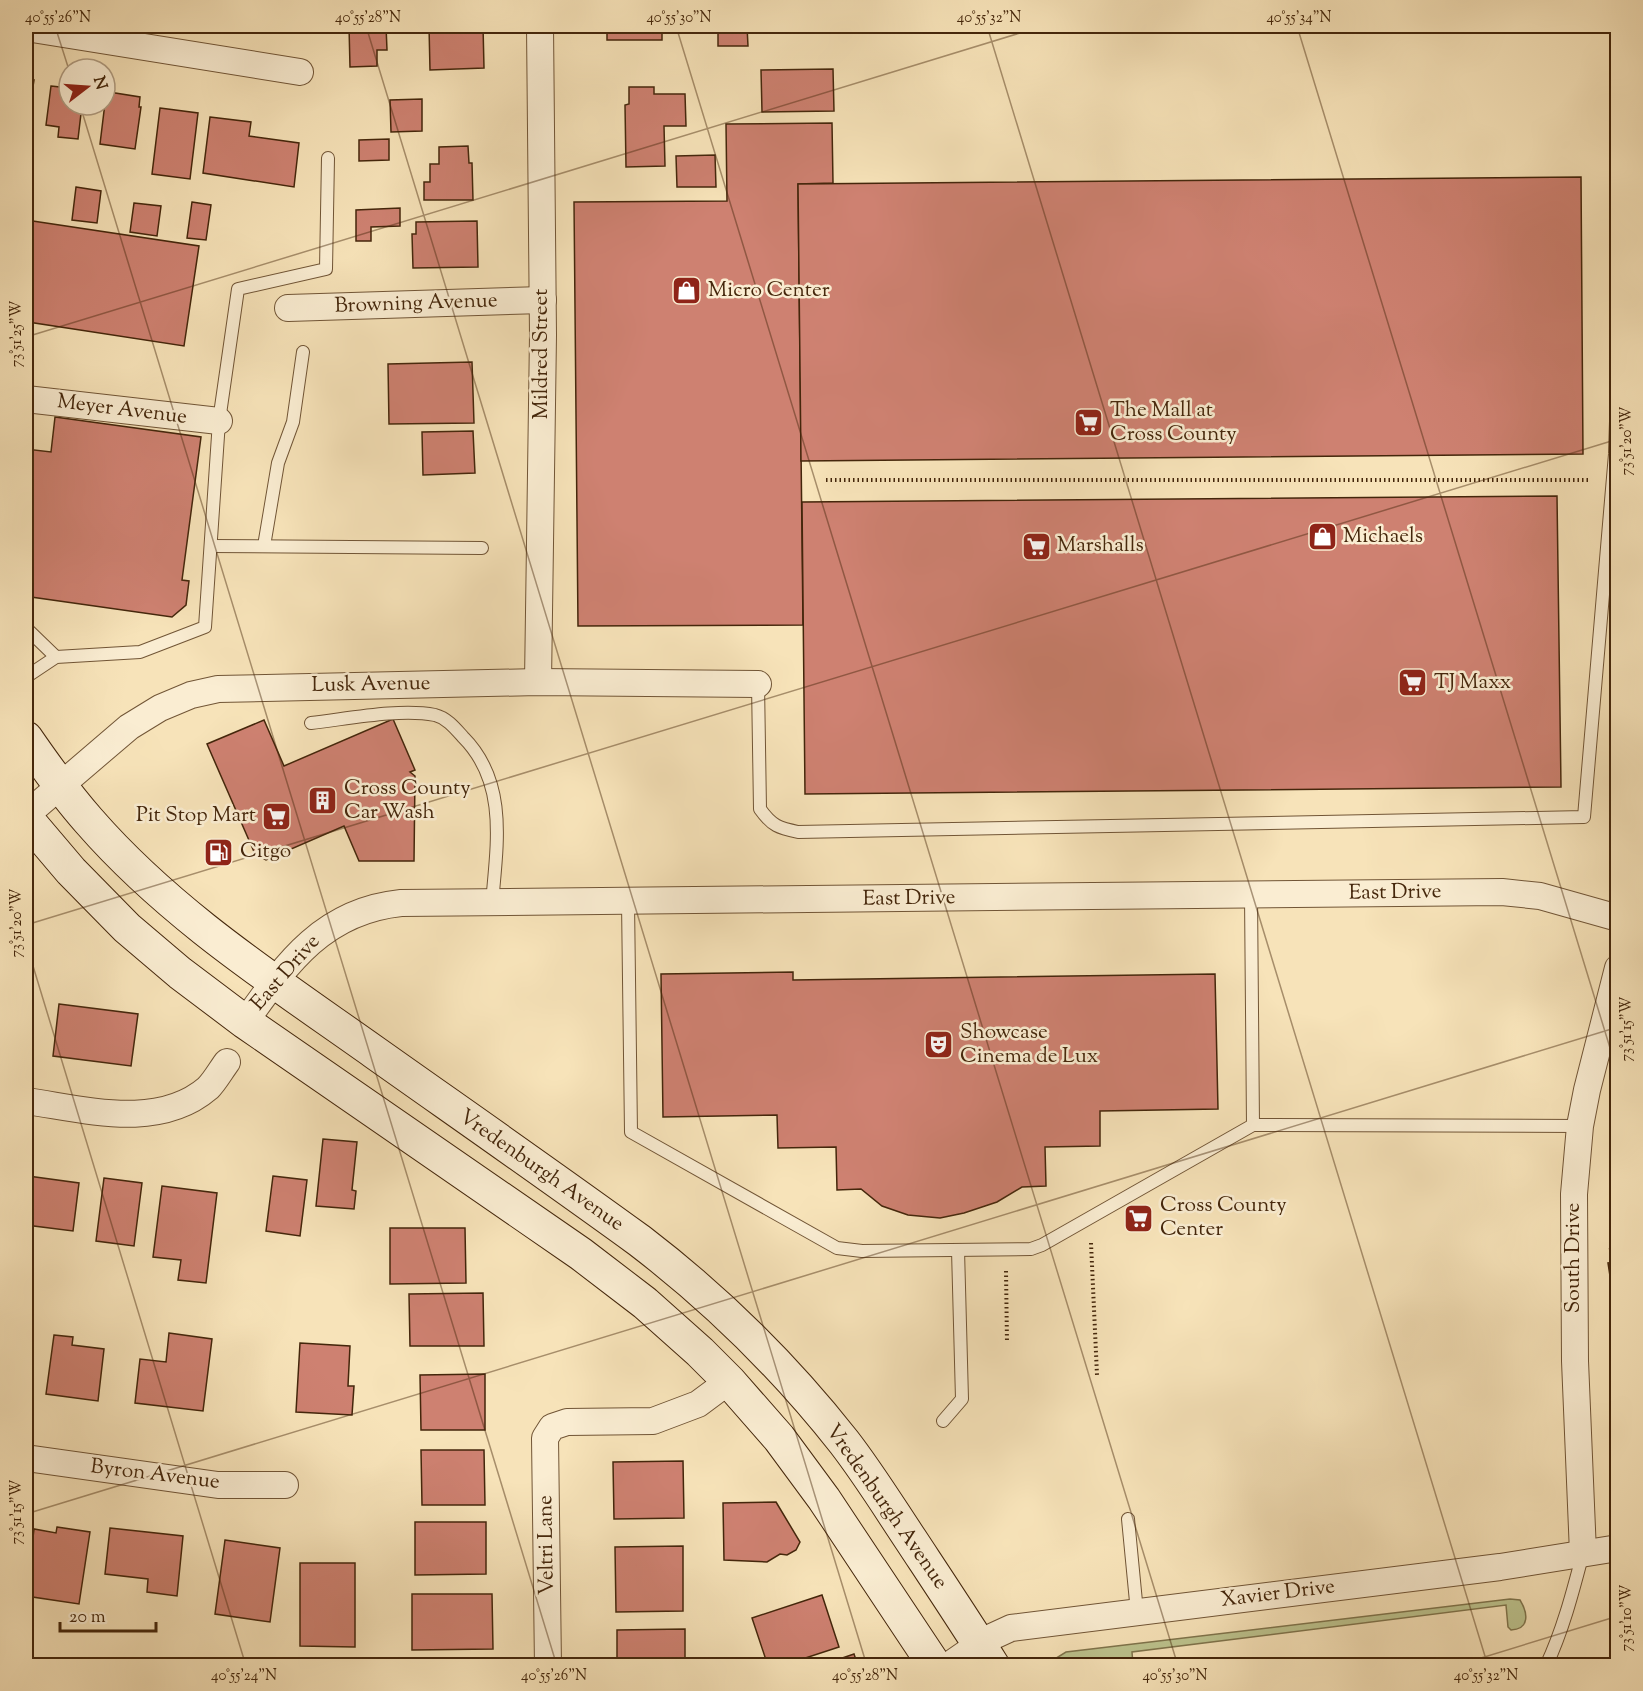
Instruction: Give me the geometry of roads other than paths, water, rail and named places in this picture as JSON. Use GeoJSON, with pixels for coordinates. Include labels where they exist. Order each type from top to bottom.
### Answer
{"type":"FeatureCollection","features":[{"type":"Feature","properties":{"kind":"street","name":"Mildred Street"},"geometry":{"type":"LineString","coordinates":[[538,682],[543,300],[540,26]]}},
{"type":"Feature","properties":{"kind":"street"},"geometry":{"type":"LineString","coordinates":[[26,28],[300,72]]}},
{"type":"Feature","properties":{"kind":"street","name":"Browning Avenue"},"geometry":{"type":"LineString","coordinates":[[288,308],[543,300]]}},
{"type":"Feature","properties":{"kind":"street","name":"Meyer Avenue"},"geometry":{"type":"LineString","coordinates":[[26,399],[219,421]]}},
{"type":"Feature","properties":{"kind":"street","name":"Lusk Avenue"},"geometry":{"type":"LineString","coordinates":[[26,817],[129,727],[191,695],[218,689],[538,682],[758,684]]}},
{"type":"Feature","properties":{"kind":"street","name":"Vredenburgh Avenue"},"geometry":{"type":"LineString","coordinates":[[26,738],[60,786],[89,821],[143,877],[211,936],[640,1240],[734,1319],[792,1380],[846,1444],[986,1655]]}},
{"type":"Feature","properties":{"kind":"street"},"geometry":{"type":"LineString","coordinates":[[26,817],[71,871],[127,928],[180,973],[245,1022],[581,1254],[645,1303],[729,1381],[779,1438],[818,1491],[935,1665]]}},
{"type":"Feature","properties":{"kind":"street","name":"East Drive"},"geometry":{"type":"LineString","coordinates":[[245,1022],[274,982],[319,934],[358,912],[401,903],[1502,892],[1540,896],[1617,918]]}},
{"type":"Feature","properties":{"kind":"street","name":"South Drive"},"geometry":{"type":"LineString","coordinates":[[1583,1553],[1576,1408],[1573,1281],[1574,1194],[1580,1126],[1617,968]]}},
{"type":"Feature","properties":{"kind":"street"},"geometry":{"type":"LineString","coordinates":[[26,1101],[119,1114],[145,1114],[190,1100],[209,1087],[227,1062]]}},
{"type":"Feature","properties":{"kind":"street","name":"Veltri Lane"},"geometry":{"type":"LineString","coordinates":[[548,1665],[545,1438],[552,1426],[567,1422],[653,1421],[698,1404],[729,1381]]}},
{"type":"Feature","properties":{"kind":"street","name":"Byron Avenue"},"geometry":{"type":"LineString","coordinates":[[26,1458],[218,1485],[285,1485]]}},
{"type":"Feature","properties":{"kind":"street","name":"Xavier Drive"},"geometry":{"type":"LineString","coordinates":[[948,1665],[986,1655],[994,1636],[1011,1628],[1500,1567],[1617,1548]]}},
{"type":"Feature","properties":{"kind":"lane"},"geometry":{"type":"LineString","coordinates":[[26,677],[56,657],[140,652],[205,627],[219,421],[238,289],[326,269],[328,158]]}},
{"type":"Feature","properties":{"kind":"lane"},"geometry":{"type":"LineString","coordinates":[[264,546],[278,463],[293,422],[303,352]]}},
{"type":"Feature","properties":{"kind":"lane"},"geometry":{"type":"LineString","coordinates":[[758,684],[760,809],[769,821],[782,829],[798,832],[1584,817],[1615,454],[1617,357]]}},
{"type":"Feature","properties":{"kind":"lane"},"geometry":{"type":"LineString","coordinates":[[211,546],[482,548]]}},
{"type":"Feature","properties":{"kind":"lane"},"geometry":{"type":"LineString","coordinates":[[26,628],[56,657]]}},
{"type":"Feature","properties":{"kind":"lane"},"geometry":{"type":"LineString","coordinates":[[311,723],[398,714],[435,715],[446,719],[477,751],[492,781],[495,803],[496,856],[492,903]]}},
{"type":"Feature","properties":{"kind":"lane"},"geometry":{"type":"LineString","coordinates":[[1251,895],[1253,1125]]}},
{"type":"Feature","properties":{"kind":"lane"},"geometry":{"type":"LineString","coordinates":[[628,902],[631,1132],[837,1248],[862,1251],[1031,1249],[1042,1245],[1253,1125],[1580,1126]]}},
{"type":"Feature","properties":{"kind":"lane"},"geometry":{"type":"LineString","coordinates":[[943,1421],[962,1399],[958,1250]]}},
{"type":"Feature","properties":{"kind":"lane"},"geometry":{"type":"LineString","coordinates":[[1128,1519],[1137,1612]]}},
{"type":"Feature","properties":{"kind":"lane"},"geometry":{"type":"LineString","coordinates":[[1546,1665],[1570,1601],[1583,1553]]}},
{"type":"Feature","properties":{"kind":"place","name":"Micro Center"},"geometry":{"type":"Point","coordinates":[687,291]}},
{"type":"Feature","properties":{"kind":"place","name":"The Mall at Cross County"},"geometry":{"type":"Point","coordinates":[1089,423]}},
{"type":"Feature","properties":{"kind":"place","name":"Michaels"},"geometry":{"type":"Point","coordinates":[1322,537]}},
{"type":"Feature","properties":{"kind":"place","name":"Marshalls"},"geometry":{"type":"Point","coordinates":[1036,546]}},
{"type":"Feature","properties":{"kind":"place","name":"TJ Maxx"},"geometry":{"type":"Point","coordinates":[1413,683]}},
{"type":"Feature","properties":{"kind":"place","name":"Cross County Car Wash"},"geometry":{"type":"Point","coordinates":[323,801]}},
{"type":"Feature","properties":{"kind":"place","name":"Pit Stop Mart"},"geometry":{"type":"Point","coordinates":[277,816]}},
{"type":"Feature","properties":{"kind":"place","name":"Citgo"},"geometry":{"type":"Point","coordinates":[219,852]}},
{"type":"Feature","properties":{"kind":"place","name":"Showcase Cinema de Lux"},"geometry":{"type":"Point","coordinates":[939,1045]}},
{"type":"Feature","properties":{"kind":"place","name":"Cross County Center"},"geometry":{"type":"Point","coordinates":[1139,1218]}}]}
